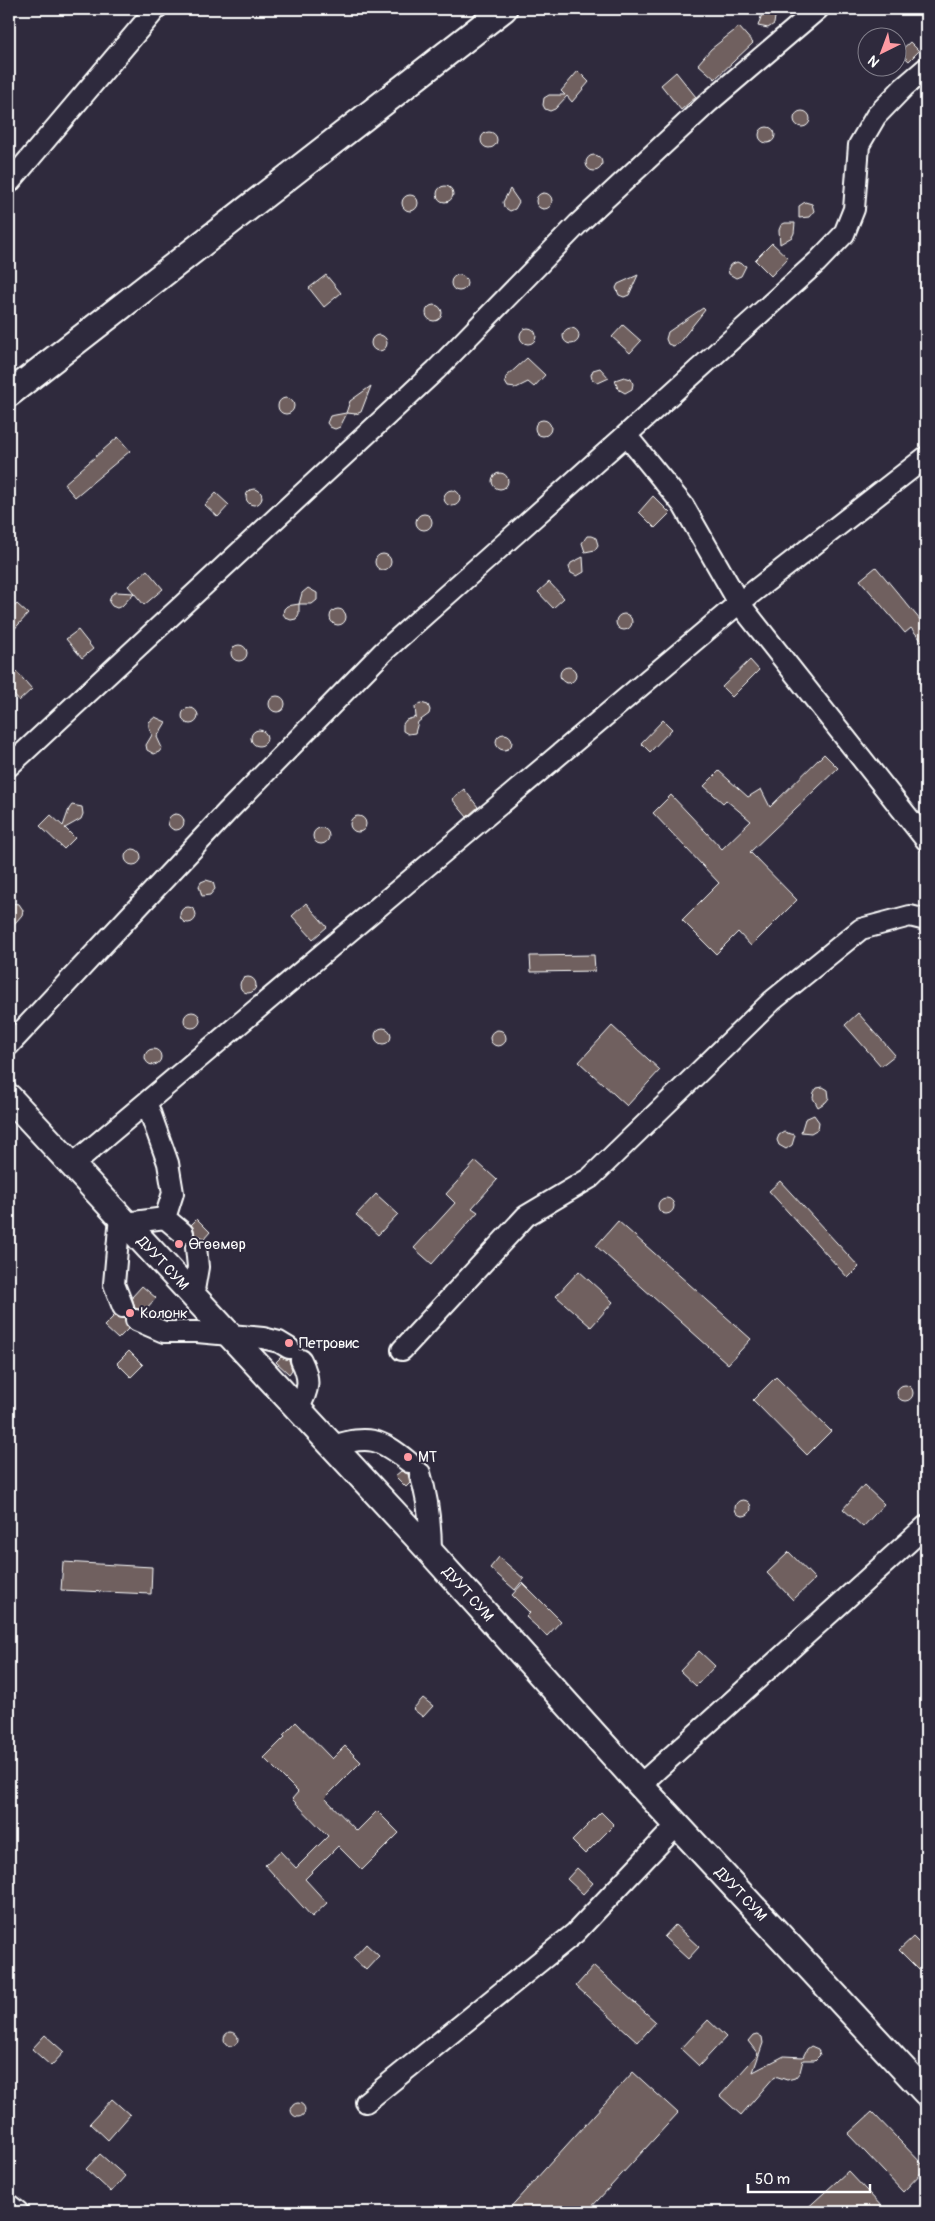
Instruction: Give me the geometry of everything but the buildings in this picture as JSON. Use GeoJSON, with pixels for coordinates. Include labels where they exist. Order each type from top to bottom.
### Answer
{"type":"FeatureCollection","features":[{"type":"Feature","properties":{"kind":"main road"},"geometry":{"type":"LineString","coordinates":[[9,394],[504,9]]}},
{"type":"Feature","properties":{"kind":"main road","name":"ДУУТ СУМ"},"geometry":{"type":"LineString","coordinates":[[9,1097],[333,1446],[640,1785],[926,2093]]}},
{"type":"Feature","properties":{"kind":"street"},"geometry":{"type":"LineString","coordinates":[[9,183],[156,9]]}},
{"type":"Feature","properties":{"kind":"street"},"geometry":{"type":"LineString","coordinates":[[9,766],[436,370],[586,217],[710,102],[818,9]]}},
{"type":"Feature","properties":{"kind":"street"},"geometry":{"type":"LineString","coordinates":[[9,1045],[226,813],[383,652],[817,262],[844,234],[854,209],[859,145],[876,116],[904,87],[926,68]]}},
{"type":"Feature","properties":{"kind":"street"},"geometry":{"type":"LineString","coordinates":[[626,435],[683,506],[739,603],[926,840]]}},
{"type":"Feature","properties":{"kind":"street"},"geometry":{"type":"LineString","coordinates":[[72,1165],[147,1104],[739,603],[926,457]]}},
{"type":"Feature","properties":{"kind":"street"},"geometry":{"type":"LineString","coordinates":[[402,1350],[526,1216],[590,1178],[772,1001],[861,929],[910,916],[926,920]]}},
{"type":"Feature","properties":{"kind":"street"},"geometry":{"type":"LineString","coordinates":[[147,1104],[168,1162],[174,1193],[165,1218]]}},
{"type":"Feature","properties":{"kind":"street"},"geometry":{"type":"LineString","coordinates":[[193,1296],[198,1267],[190,1240],[165,1218],[123,1220],[114,1284],[130,1313],[164,1332],[229,1334],[279,1342],[295,1354],[308,1375],[305,1396],[298,1409]]}},
{"type":"Feature","properties":{"kind":"street"},"geometry":{"type":"LineString","coordinates":[[333,1446],[357,1439],[375,1442],[390,1448],[414,1467],[426,1495],[431,1553]]}},
{"type":"Feature","properties":{"kind":"street"},"geometry":{"type":"LineString","coordinates":[[640,1785],[926,1526]]}},
{"type":"Feature","properties":{"kind":"street"},"geometry":{"type":"LineString","coordinates":[[366,2102],[575,1933],[677,1825]]}},
{"type":"Feature","properties":{"kind":"street"},"geometry":{"type":"LineString","coordinates":[[9,2205],[18,2212]]}},
{"type":"Feature","properties":{"kind":"place","name":"Өгөөмөр"},"geometry":{"type":"Point","coordinates":[179,1244]}},
{"type":"Feature","properties":{"kind":"place","name":"Колонк"},"geometry":{"type":"Point","coordinates":[130,1313]}},
{"type":"Feature","properties":{"kind":"place","name":"Петровиc"},"geometry":{"type":"Point","coordinates":[289,1343]}},
{"type":"Feature","properties":{"kind":"place","name":"MT"},"geometry":{"type":"Point","coordinates":[408,1457]}}]}
